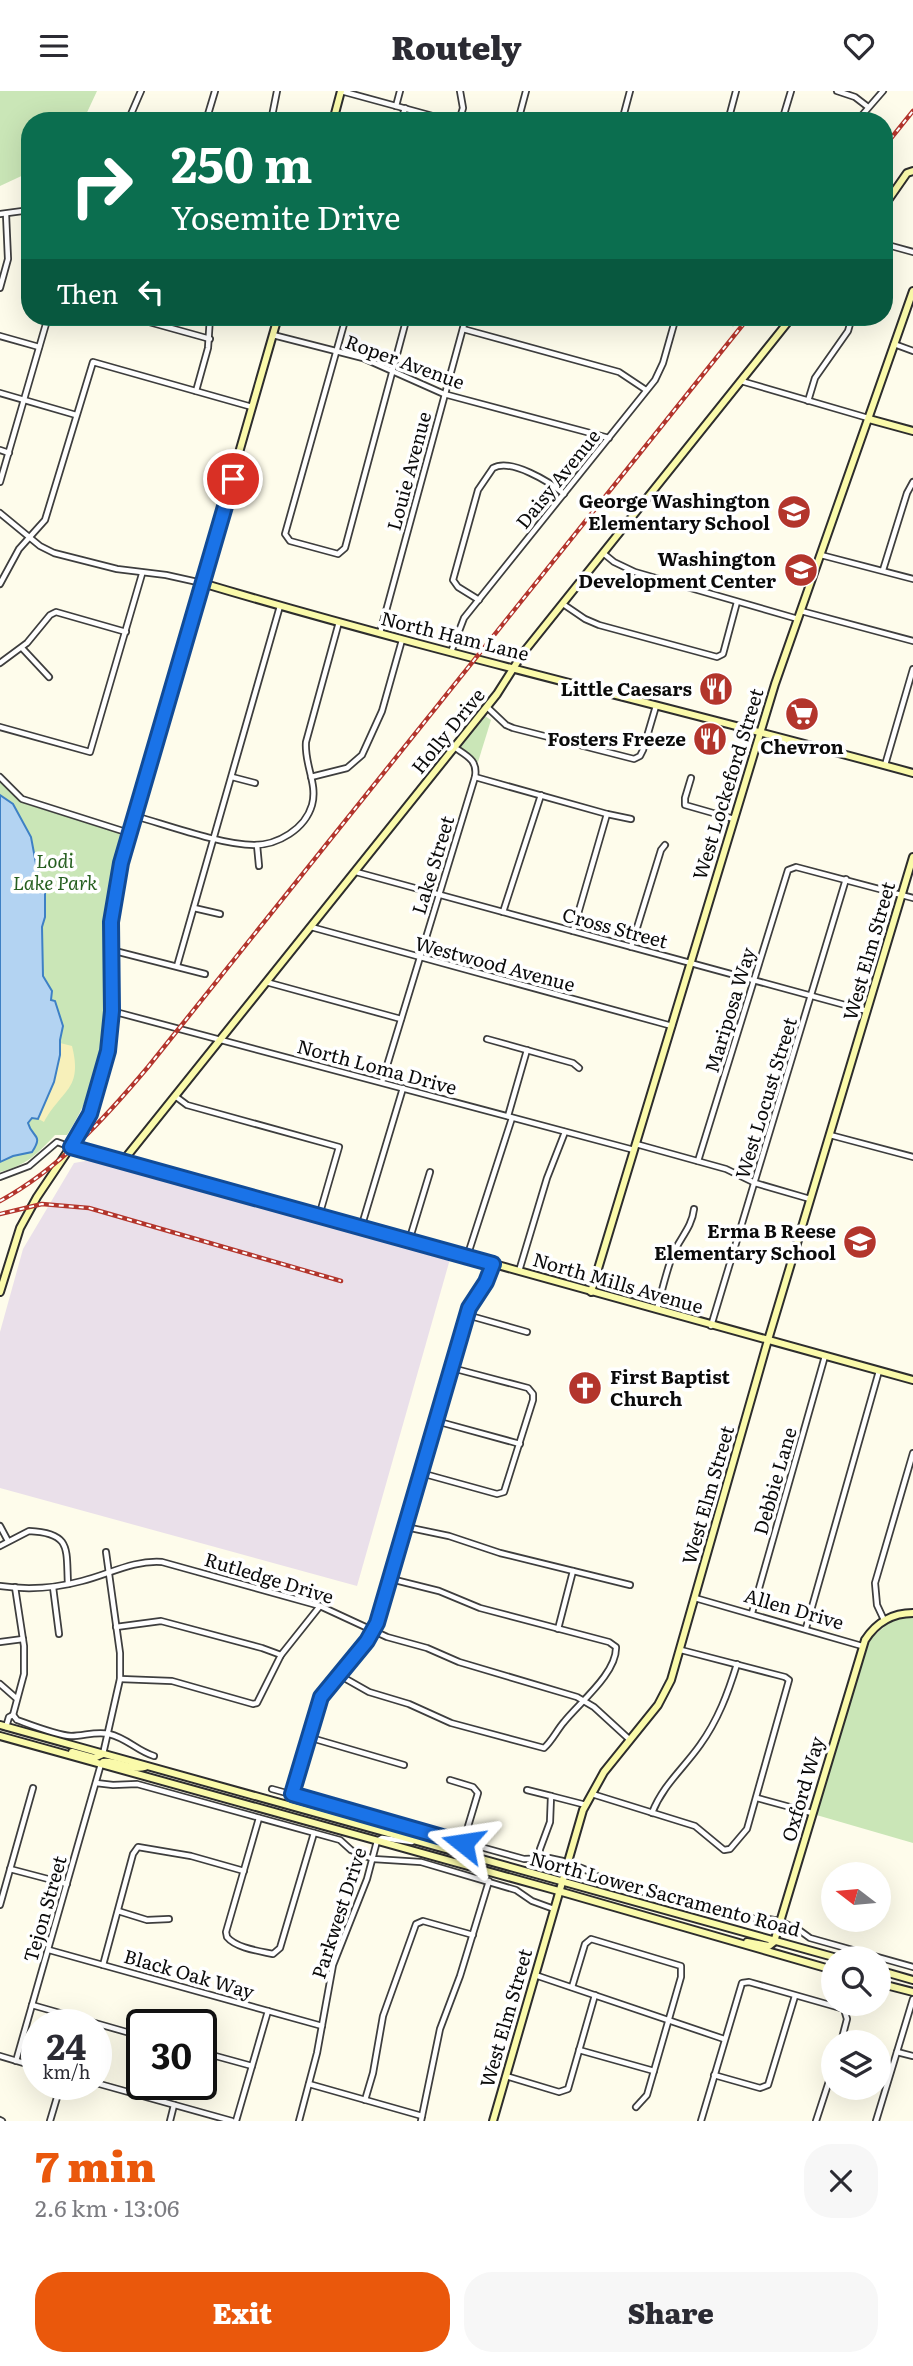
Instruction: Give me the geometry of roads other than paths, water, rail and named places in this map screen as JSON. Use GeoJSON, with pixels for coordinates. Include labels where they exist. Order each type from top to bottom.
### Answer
{"type":"FeatureCollection","features":[{"type":"Feature","properties":{"kind":"street"},"geometry":{"type":"LineString","coordinates":[[132,112],[141,91]]}},
{"type":"Feature","properties":{"kind":"street"},"geometry":{"type":"LineString","coordinates":[[209,112],[215,91]]}},
{"type":"Feature","properties":{"kind":"street"},"geometry":{"type":"LineString","coordinates":[[273,112],[277,91]]}},
{"type":"Feature","properties":{"kind":"street"},"geometry":{"type":"LineString","coordinates":[[335,112],[341,91],[419,112]]}},
{"type":"Feature","properties":{"kind":"street"},"geometry":{"type":"LineString","coordinates":[[396,106],[400,91]]}},
{"type":"Feature","properties":{"kind":"street"},"geometry":{"type":"LineString","coordinates":[[460,91],[462,112]]}},
{"type":"Feature","properties":{"kind":"street"},"geometry":{"type":"LineString","coordinates":[[520,112],[526,91]]}},
{"type":"Feature","properties":{"kind":"street"},"geometry":{"type":"LineString","coordinates":[[625,112],[631,91]]}},
{"type":"Feature","properties":{"kind":"street"},"geometry":{"type":"LineString","coordinates":[[730,112],[736,91]]}},
{"type":"Feature","properties":{"kind":"street"},"geometry":{"type":"LineString","coordinates":[[784,112],[790,91]]}},
{"type":"Feature","properties":{"kind":"street"},"geometry":{"type":"LineString","coordinates":[[838,91],[855,97],[868,107]]}},
{"type":"Feature","properties":{"kind":"street"},"geometry":{"type":"LineString","coordinates":[[864,112],[883,91]]}},
{"type":"Feature","properties":{"kind":"street"},"geometry":{"type":"LineString","coordinates":[[404,112],[405,108]]}},
{"type":"Feature","properties":{"kind":"street"},"geometry":{"type":"LineString","coordinates":[[893,193],[908,173],[913,171]]}},
{"type":"Feature","properties":{"kind":"street"},"geometry":{"type":"LineString","coordinates":[[0,288],[8,259],[3,214],[21,211]]}},
{"type":"Feature","properties":{"kind":"street"},"geometry":{"type":"LineString","coordinates":[[893,247],[913,253]]}},
{"type":"Feature","properties":{"kind":"street","name":"West Lockeford Street"},"geometry":{"type":"LineString","coordinates":[[591,1292],[760,731],[913,291]]}},
{"type":"Feature","properties":{"kind":"street"},"geometry":{"type":"LineString","coordinates":[[0,482],[45,326]]}},
{"type":"Feature","properties":{"kind":"street"},"geometry":{"type":"LineString","coordinates":[[163,326],[210,339]]}},
{"type":"Feature","properties":{"kind":"street"},"geometry":{"type":"LineString","coordinates":[[196,391],[210,339],[210,326]]}},
{"type":"Feature","properties":{"kind":"street"},"geometry":{"type":"LineString","coordinates":[[0,1292],[12,1248],[24,1221],[87,1120],[103,1076],[110,1042],[112,1011],[110,949],[114,898],[129,833],[276,326]]}},
{"type":"Feature","properties":{"kind":"street"},"geometry":{"type":"LineString","coordinates":[[343,326],[285,529],[286,538],[290,541],[333,553],[341,553],[345,548],[404,326]]}},
{"type":"Feature","properties":{"kind":"street","name":"Louie Avenue"},"geometry":{"type":"LineString","coordinates":[[380,633],[464,326]]}},
{"type":"Feature","properties":{"kind":"street","name":"Daisy Avenue"},"geometry":{"type":"LineString","coordinates":[[451,652],[459,627],[479,600],[659,374],[673,326]]}},
{"type":"Feature","properties":{"kind":"street","name":"Holly Drive"},"geometry":{"type":"LineString","coordinates":[[123,1161],[356,872],[486,707],[513,667],[785,326]]}},
{"type":"Feature","properties":{"kind":"street"},"geometry":{"type":"LineString","coordinates":[[808,401],[816,378],[849,326]]}},
{"type":"Feature","properties":{"kind":"street"},"geometry":{"type":"LineString","coordinates":[[463,329],[619,372],[646,390]]}},
{"type":"Feature","properties":{"kind":"street","name":"Roper Avenue"},"geometry":{"type":"LineString","coordinates":[[273,335],[363,358],[444,394],[609,437]]}},
{"type":"Feature","properties":{"kind":"street"},"geometry":{"type":"LineString","coordinates":[[0,336],[39,347]]}},
{"type":"Feature","properties":{"kind":"street"},"geometry":{"type":"LineString","coordinates":[[894,344],[913,351]]}},
{"type":"Feature","properties":{"kind":"street"},"geometry":{"type":"LineString","coordinates":[[0,584],[28,537],[47,516],[93,362],[252,407]]}},
{"type":"Feature","properties":{"kind":"street"},"geometry":{"type":"LineString","coordinates":[[741,381],[913,431]]}},
{"type":"Feature","properties":{"kind":"street"},"geometry":{"type":"LineString","coordinates":[[0,393],[76,415]]}},
{"type":"Feature","properties":{"kind":"street"},"geometry":{"type":"LineString","coordinates":[[0,450],[9,453]]}},
{"type":"Feature","properties":{"kind":"street"},"geometry":{"type":"LineString","coordinates":[[479,600],[458,587],[453,580],[478,489],[493,468],[504,465],[538,476],[564,494]]}},
{"type":"Feature","properties":{"kind":"street"},"geometry":{"type":"LineString","coordinates":[[883,570],[907,493],[913,482]]}},
{"type":"Feature","properties":{"kind":"street","name":"North Ham Lane"},"geometry":{"type":"LineString","coordinates":[[0,513],[28,537],[54,553],[142,574],[166,575],[202,583],[402,640],[760,731],[913,773]]}},
{"type":"Feature","properties":{"kind":"street"},"geometry":{"type":"LineString","coordinates":[[603,553],[614,562],[635,572],[798,619]]}},
{"type":"Feature","properties":{"kind":"street"},"geometry":{"type":"LineString","coordinates":[[821,555],[913,579]]}},
{"type":"Feature","properties":{"kind":"street"},"geometry":{"type":"LineString","coordinates":[[0,727],[90,752],[142,574]]}},
{"type":"Feature","properties":{"kind":"street"},"geometry":{"type":"LineString","coordinates":[[563,604],[599,625],[708,656],[720,656],[737,602]]}},
{"type":"Feature","properties":{"kind":"street"},"geometry":{"type":"LineString","coordinates":[[177,966],[280,606]]}},
{"type":"Feature","properties":{"kind":"street"},"geometry":{"type":"LineString","coordinates":[[801,611],[913,641]]}},
{"type":"Feature","properties":{"kind":"street"},"geometry":{"type":"LineString","coordinates":[[0,663],[22,648],[55,612],[126,632]]}},
{"type":"Feature","properties":{"kind":"street"},"geometry":{"type":"LineString","coordinates":[[135,816],[215,838],[257,845],[277,841],[306,819],[313,800],[306,742],[339,622]]}},
{"type":"Feature","properties":{"kind":"street"},"geometry":{"type":"LineString","coordinates":[[312,777],[347,768],[362,755],[382,711],[402,640]]}},
{"type":"Feature","properties":{"kind":"street"},"geometry":{"type":"LineString","coordinates":[[22,648],[49,677]]}},
{"type":"Feature","properties":{"kind":"street"},"geometry":{"type":"LineString","coordinates":[[885,765],[913,669]]}},
{"type":"Feature","properties":{"kind":"street"},"geometry":{"type":"LineString","coordinates":[[486,707],[513,728],[634,759],[640,756],[643,750],[656,705]]}},
{"type":"Feature","properties":{"kind":"street"},"geometry":{"type":"LineString","coordinates":[[454,747],[474,762],[475,777],[631,819]]}},
{"type":"Feature","properties":{"kind":"street"},"geometry":{"type":"LineString","coordinates":[[0,777],[22,799],[129,833]]}},
{"type":"Feature","properties":{"kind":"street"},"geometry":{"type":"LineString","coordinates":[[232,777],[255,783]]}},
{"type":"Feature","properties":{"kind":"street","name":"Lake Street"},"geometry":{"type":"LineString","coordinates":[[382,1082],[475,777]]}},
{"type":"Feature","properties":{"kind":"street"},"geometry":{"type":"LineString","coordinates":[[691,778],[685,804],[734,820]]}},
{"type":"Feature","properties":{"kind":"street"},"geometry":{"type":"LineString","coordinates":[[503,912],[541,796]]}},
{"type":"Feature","properties":{"kind":"street"},"geometry":{"type":"LineString","coordinates":[[573,931],[607,814]]}},
{"type":"Feature","properties":{"kind":"street"},"geometry":{"type":"LineString","coordinates":[[257,845],[259,866]]}},
{"type":"Feature","properties":{"kind":"street"},"geometry":{"type":"LineString","coordinates":[[631,947],[661,850],[665,845]]}},
{"type":"Feature","properties":{"kind":"street","name":"West Elm Street"},"geometry":{"type":"LineString","coordinates":[[493,2121],[586,1805],[604,1772],[659,1705],[681,1650],[768,1340],[913,857]]}},
{"type":"Feature","properties":{"kind":"street","name":"Mariposa Way"},"geometry":{"type":"LineString","coordinates":[[698,1161],[790,868],[796,867],[846,879]]}},
{"type":"Feature","properties":{"kind":"street","name":"Cross Street"},"geometry":{"type":"LineString","coordinates":[[356,872],[867,1011]]}},
{"type":"Feature","properties":{"kind":"street"},"geometry":{"type":"LineString","coordinates":[[846,879],[913,898]]}},
{"type":"Feature","properties":{"kind":"street","name":"West Locust Street"},"geometry":{"type":"LineString","coordinates":[[711,1326],[846,879]]}},
{"type":"Feature","properties":{"kind":"street"},"geometry":{"type":"LineString","coordinates":[[194,908],[220,914]]}},
{"type":"Feature","properties":{"kind":"street","name":"Westwood Avenue"},"geometry":{"type":"LineString","coordinates":[[311,927],[672,1025]]}},
{"type":"Feature","properties":{"kind":"street"},"geometry":{"type":"LineString","coordinates":[[110,949],[205,974]]}},
{"type":"Feature","properties":{"kind":"street"},"geometry":{"type":"LineString","coordinates":[[267,982],[401,1019]]}},
{"type":"Feature","properties":{"kind":"street","name":"North Loma Drive"},"geometry":{"type":"LineString","coordinates":[[112,1011],[565,1132],[698,1161],[735,1172],[755,1183],[811,1199]]}},
{"type":"Feature","properties":{"kind":"street"},"geometry":{"type":"LineString","coordinates":[[487,1039],[573,1063],[579,1068]]}},
{"type":"Feature","properties":{"kind":"street"},"geometry":{"type":"LineString","coordinates":[[467,1257],[510,1117],[527,1050]]}},
{"type":"Feature","properties":{"kind":"street"},"geometry":{"type":"LineString","coordinates":[[361,1228],[403,1088]]}},
{"type":"Feature","properties":{"kind":"street"},"geometry":{"type":"LineString","coordinates":[[175,1096],[187,1105],[340,1147],[319,1216]]}},
{"type":"Feature","properties":{"kind":"street"},"geometry":{"type":"LineString","coordinates":[[519,1271],[547,1178],[565,1132]]}},
{"type":"Feature","properties":{"kind":"street"},"geometry":{"type":"LineString","coordinates":[[830,1135],[913,1157]]}},
{"type":"Feature","properties":{"kind":"street"},"geometry":{"type":"LineString","coordinates":[[0,1177],[29,1166],[57,1142],[71,1147]]}},
{"type":"Feature","properties":{"kind":"street","name":"North Mills Avenue"},"geometry":{"type":"LineString","coordinates":[[71,1147],[913,1380]]}},
{"type":"Feature","properties":{"kind":"street"},"geometry":{"type":"LineString","coordinates":[[409,1241],[430,1172]]}},
{"type":"Feature","properties":{"kind":"street"},"geometry":{"type":"LineString","coordinates":[[656,1310],[671,1258],[677,1244],[690,1227],[694,1209]]}},
{"type":"Feature","properties":{"kind":"street"},"geometry":{"type":"LineString","coordinates":[[292,1794],[321,1697],[374,1631],[467,1315],[493,1264]]}},
{"type":"Feature","properties":{"kind":"street"},"geometry":{"type":"LineString","coordinates":[[467,1315],[527,1332]]}},
{"type":"Feature","properties":{"kind":"street","name":"Debbie Lane"},"geometry":{"type":"LineString","coordinates":[[752,1613],[825,1356]]}},
{"type":"Feature","properties":{"kind":"street"},"geometry":{"type":"LineString","coordinates":[[421,1473],[499,1494],[507,1488],[520,1444],[533,1397],[532,1390],[452,1368]]}},
{"type":"Feature","properties":{"kind":"street"},"geometry":{"type":"LineString","coordinates":[[806,1628],[879,1371]]}},
{"type":"Feature","properties":{"kind":"street"},"geometry":{"type":"LineString","coordinates":[[436,1421],[520,1444]]}},
{"type":"Feature","properties":{"kind":"street"},"geometry":{"type":"LineString","coordinates":[[913,1453],[876,1583],[877,1605],[884,1620],[894,1615],[913,1612]]}},
{"type":"Feature","properties":{"kind":"street"},"geometry":{"type":"LineString","coordinates":[[0,1526],[8,1541]]}},
{"type":"Feature","properties":{"kind":"street"},"geometry":{"type":"LineString","coordinates":[[406,1527],[630,1585]]}},
{"type":"Feature","properties":{"kind":"street"},"geometry":{"type":"LineString","coordinates":[[0,1546],[29,1531],[60,1538],[65,1544],[68,1584]]}},
{"type":"Feature","properties":{"kind":"street"},"geometry":{"type":"LineString","coordinates":[[53,1751],[59,1749],[94,1758],[103,1754],[109,1734],[120,1679],[106,1552]]}},
{"type":"Feature","properties":{"kind":"street","name":"Rutledge Drive"},"geometry":{"type":"LineString","coordinates":[[0,1586],[52,1587],[139,1562],[162,1562],[320,1606],[374,1631],[427,1648],[459,1662],[583,1700],[611,1721],[630,1740]]}},
{"type":"Feature","properties":{"kind":"street"},"geometry":{"type":"LineString","coordinates":[[558,1629],[573,1571]]}},
{"type":"Feature","properties":{"kind":"street"},"geometry":{"type":"LineString","coordinates":[[339,1675],[369,1692],[405,1703],[451,1723],[544,1748],[607,1672],[616,1653],[616,1647],[609,1642],[480,1608],[439,1591],[391,1579]]}},
{"type":"Feature","properties":{"kind":"street"},"geometry":{"type":"LineString","coordinates":[[3,1726],[13,1715],[24,1674],[23,1639],[15,1587]]}},
{"type":"Feature","properties":{"kind":"street"},"geometry":{"type":"LineString","coordinates":[[52,1587],[59,1634]]}},
{"type":"Feature","properties":{"kind":"street","name":"Allen Drive"},"geometry":{"type":"LineString","coordinates":[[695,1598],[862,1646],[869,1634],[884,1620]]}},
{"type":"Feature","properties":{"kind":"street"},"geometry":{"type":"LineString","coordinates":[[120,1679],[172,1681],[257,1703],[281,1655],[320,1606]]}},
{"type":"Feature","properties":{"kind":"street"},"geometry":{"type":"LineString","coordinates":[[116,1627],[161,1621],[281,1655]]}},
{"type":"Feature","properties":{"kind":"street"},"geometry":{"type":"LineString","coordinates":[[0,1642],[23,1639]]}},
{"type":"Feature","properties":{"kind":"street","name":"Oxford Way"},"geometry":{"type":"LineString","coordinates":[[774,1942],[862,1646]]}},
{"type":"Feature","properties":{"kind":"street"},"geometry":{"type":"LineString","coordinates":[[591,1793],[695,1825],[724,1850],[730,1849],[747,1829],[789,1682],[785,1677],[681,1650]]}},
{"type":"Feature","properties":{"kind":"street"},"geometry":{"type":"LineString","coordinates":[[652,1813],[665,1787],[714,1724],[726,1699],[737,1664]]}},
{"type":"Feature","properties":{"kind":"street"},"geometry":{"type":"LineString","coordinates":[[0,1684],[16,1698]]}},
{"type":"Feature","properties":{"kind":"street"},"geometry":{"type":"LineString","coordinates":[[13,1715],[17,1720],[71,1736],[93,1732],[109,1734],[129,1741],[143,1752],[154,1756]]}},
{"type":"Feature","properties":{"kind":"street","name":"North Lower Sacramento Road"},"geometry":{"type":"LineString","coordinates":[[3,1726],[821,1954]]}},
{"type":"Feature","properties":{"kind":"street","name":"North Lower Sacramento Road"},"geometry":{"type":"LineString","coordinates":[[0,1736],[821,1967]]}},
{"type":"Feature","properties":{"kind":"street"},"geometry":{"type":"LineString","coordinates":[[308,1737],[404,1765]]}},
{"type":"Feature","properties":{"kind":"street"},"geometry":{"type":"LineString","coordinates":[[101,1764],[106,1761],[139,1768],[147,1766]]}},
{"type":"Feature","properties":{"kind":"street","name":"Tejon Street"},"geometry":{"type":"LineString","coordinates":[[16,2061],[101,1764]]}},
{"type":"Feature","properties":{"kind":"street"},"geometry":{"type":"LineString","coordinates":[[450,1780],[473,1787],[478,1793],[463,1843]]}},
{"type":"Feature","properties":{"kind":"street"},"geometry":{"type":"LineString","coordinates":[[96,1783],[137,1784],[340,1840],[351,1850],[373,1859],[412,1860],[489,1881],[516,1890],[532,1901],[554,1909]]}},
{"type":"Feature","properties":{"kind":"street"},"geometry":{"type":"LineString","coordinates":[[0,1905],[33,1788]]}},
{"type":"Feature","properties":{"kind":"street"},"geometry":{"type":"LineString","coordinates":[[272,1789],[524,1859],[539,1858],[568,1863],[608,1882],[738,1919],[762,1918],[780,1921],[810,1938],[913,1968]]}},
{"type":"Feature","properties":{"kind":"street"},"geometry":{"type":"LineString","coordinates":[[527,1790],[586,1805]]}},
{"type":"Feature","properties":{"kind":"street"},"geometry":{"type":"LineString","coordinates":[[539,1858],[550,1822],[551,1796]]}},
{"type":"Feature","properties":{"kind":"street"},"geometry":{"type":"LineString","coordinates":[[757,1798],[813,1814]]}},
{"type":"Feature","properties":{"kind":"street"},"geometry":{"type":"LineString","coordinates":[[260,1818],[227,1937],[233,1943],[265,1952],[276,1953],[280,1948],[314,1833]]}},
{"type":"Feature","properties":{"kind":"street","name":"Parkwest Drive"},"geometry":{"type":"LineString","coordinates":[[299,2121],[322,2026],[333,1965],[355,1913],[377,1840],[382,1838],[422,1843]]}},
{"type":"Feature","properties":{"kind":"street"},"geometry":{"type":"LineString","coordinates":[[103,1965],[138,1847],[191,1856],[244,1871]]}},
{"type":"Feature","properties":{"kind":"street"},"geometry":{"type":"LineString","coordinates":[[10,1869],[67,1884]]}},
{"type":"Feature","properties":{"kind":"street"},"geometry":{"type":"LineString","coordinates":[[309,2084],[421,2119],[440,2029],[489,1881]]}},
{"type":"Feature","properties":{"kind":"street"},"geometry":{"type":"LineString","coordinates":[[118,1911],[146,1920],[169,1919]]}},
{"type":"Feature","properties":{"kind":"street"},"geometry":{"type":"LineString","coordinates":[[365,2100],[373,2073],[383,2015],[416,1924],[423,1921],[473,1935]]}},
{"type":"Feature","properties":{"kind":"street"},"geometry":{"type":"LineString","coordinates":[[572,1987],[584,1948],[588,1940],[592,1939],[681,1966],[681,1977],[654,2071],[644,2100],[636,2107]]}},
{"type":"Feature","properties":{"kind":"street"},"geometry":{"type":"LineString","coordinates":[[724,1939],[769,1946],[774,1942]]}},
{"type":"Feature","properties":{"kind":"street","name":"Black Oak Way"},"geometry":{"type":"LineString","coordinates":[[48,1950],[322,2026]]}},
{"type":"Feature","properties":{"kind":"street"},"geometry":{"type":"LineString","coordinates":[[891,1974],[913,1980]]}},
{"type":"Feature","properties":{"kind":"street"},"geometry":{"type":"LineString","coordinates":[[535,1975],[724,2039]]}},
{"type":"Feature","properties":{"kind":"street"},"geometry":{"type":"LineString","coordinates":[[701,2121],[737,1995],[740,1986],[745,1982],[845,2011],[848,2019],[845,2030]]}},
{"type":"Feature","properties":{"kind":"street"},"geometry":{"type":"LineString","coordinates":[[891,1986],[913,1992]]}},
{"type":"Feature","properties":{"kind":"street"},"geometry":{"type":"LineString","coordinates":[[506,2076],[559,2092],[568,2089],[595,1995]]}},
{"type":"Feature","properties":{"kind":"street"},"geometry":{"type":"LineString","coordinates":[[714,2075],[761,2088],[768,2085],[795,1996]]}},
{"type":"Feature","properties":{"kind":"street"},"geometry":{"type":"LineString","coordinates":[[891,2071],[913,1999]]}},
{"type":"Feature","properties":{"kind":"street"},"geometry":{"type":"LineString","coordinates":[[32,2005],[126,2032]]}},
{"type":"Feature","properties":{"kind":"street"},"geometry":{"type":"LineString","coordinates":[[112,2088],[234,2121],[268,2011]]}},
{"type":"Feature","properties":{"kind":"street"},"geometry":{"type":"LineString","coordinates":[[579,2050],[654,2071]]}},
{"type":"Feature","properties":{"kind":"street"},"geometry":{"type":"LineString","coordinates":[[897,2052],[913,2056]]}},
{"type":"Feature","properties":{"kind":"street"},"geometry":{"type":"LineString","coordinates":[[0,2056],[21,2062]]}},
{"type":"Feature","properties":{"kind":"street"},"geometry":{"type":"LineString","coordinates":[[217,2056],[252,2066]]}},
{"type":"Feature","properties":{"kind":"street"},"geometry":{"type":"LineString","coordinates":[[50,2121],[56,2100]]}},
{"type":"Feature","properties":{"kind":"street"},"geometry":{"type":"LineString","coordinates":[[816,2121],[823,2100]]}},
{"type":"Feature","properties":{"kind":"street"},"geometry":{"type":"LineString","coordinates":[[876,2121],[882,2100]]}},
{"type":"Feature","properties":{"kind":"street"},"geometry":{"type":"LineString","coordinates":[[170,2121],[174,2105]]}},
{"type":"Feature","properties":{"kind":"water"},"geometry":{"type":"Polygon","coordinates":[[[0,795],[13,804],[31,837],[45,893],[45,917],[42,927],[43,976],[52,991],[51,1000],[55,1001],[63,1026],[54,1082],[38,1119],[32,1118],[28,1123],[37,1142],[32,1152],[0,1162],[0,795]]]}},
{"type":"Feature","properties":{"kind":"railway"},"geometry":{"type":"LineString","coordinates":[[893,136],[913,111]]}},
{"type":"Feature","properties":{"kind":"railway"},"geometry":{"type":"LineString","coordinates":[[0,1201],[42,1174],[80,1141],[148,1067],[742,326]]}},
{"type":"Feature","properties":{"kind":"railway"},"geometry":{"type":"LineString","coordinates":[[0,1214],[42,1204],[89,1208],[341,1281]]}},
{"type":"Feature","properties":{"kind":"place","name":"George Washington Elementary School"},"geometry":{"type":"Point","coordinates":[794,512]}},
{"type":"Feature","properties":{"kind":"place","name":"Washington Development Center"},"geometry":{"type":"Point","coordinates":[801,570]}},
{"type":"Feature","properties":{"kind":"place","name":"Little Caesars"},"geometry":{"type":"Point","coordinates":[716,689]}},
{"type":"Feature","properties":{"kind":"place","name":"Chevron"},"geometry":{"type":"Point","coordinates":[802,714]}},
{"type":"Feature","properties":{"kind":"place","name":"Fosters Freeze"},"geometry":{"type":"Point","coordinates":[710,739]}},
{"type":"Feature","properties":{"kind":"place","name":"Erma B Reese Elementary School"},"geometry":{"type":"Point","coordinates":[860,1242]}},
{"type":"Feature","properties":{"kind":"place","name":"First Baptist Church"},"geometry":{"type":"Point","coordinates":[585,1388]}},
{"type":"Feature","properties":{"kind":"park label","name":"Lodi Lake Park"},"geometry":{"type":"Point","coordinates":[55,872]}}]}
